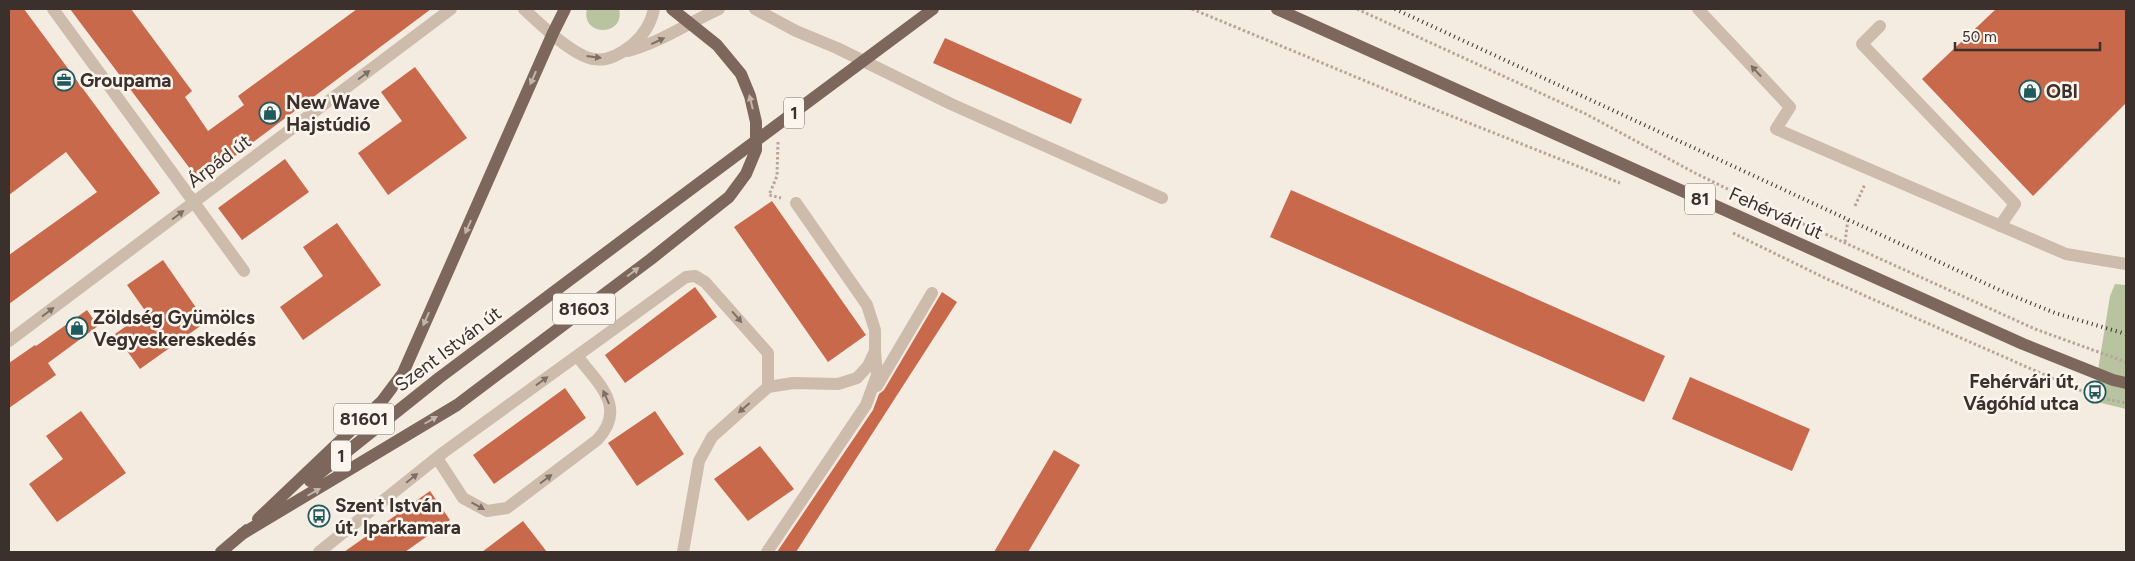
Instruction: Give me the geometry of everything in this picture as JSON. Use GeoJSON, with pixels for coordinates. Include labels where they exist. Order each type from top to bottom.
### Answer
{"type":"FeatureCollection","features":[{"type":"Feature","properties":{"kind":"main road","name":"81601"},"geometry":{"type":"LineString","coordinates":[[242,534],[382,401],[403,373],[553,33],[566,9]]}},
{"type":"Feature","properties":{"kind":"main road","name":"81603"},"geometry":{"type":"LineString","coordinates":[[242,534],[457,405],[651,259],[729,197],[746,174],[756,150],[756,122],[750,96],[741,74],[717,45],[672,9]]}},
{"type":"Feature","properties":{"kind":"main road","name":"Szent István út"},"geometry":{"type":"LineString","coordinates":[[221,552],[439,378],[933,9]]}},
{"type":"Feature","properties":{"kind":"main road","name":"Fehérvári út"},"geometry":{"type":"LineString","coordinates":[[1277,9],[2014,340],[2113,380],[2126,383]]}},
{"type":"Feature","properties":{"kind":"street"},"geometry":{"type":"LineString","coordinates":[[52,9],[244,271]]}},
{"type":"Feature","properties":{"kind":"street","name":"Árpád út"},"geometry":{"type":"LineString","coordinates":[[9,341],[451,9]]}},
{"type":"Feature","properties":{"kind":"street"},"geometry":{"type":"LineString","coordinates":[[524,9],[584,56],[595,59],[650,45],[672,35],[690,22],[719,9]]}},
{"type":"Feature","properties":{"kind":"street"},"geometry":{"type":"LineString","coordinates":[[623,53],[650,24],[654,9]]}},
{"type":"Feature","properties":{"kind":"street"},"geometry":{"type":"LineString","coordinates":[[755,9],[796,31],[836,48],[951,104],[1162,198]]}},
{"type":"Feature","properties":{"kind":"street"},"geometry":{"type":"LineString","coordinates":[[1698,9],[1790,107],[1776,129],[2066,254],[2126,264]]}},
{"type":"Feature","properties":{"kind":"street"},"geometry":{"type":"LineString","coordinates":[[1880,26],[1862,44],[2015,204],[2000,226]]}},
{"type":"Feature","properties":{"kind":"street"},"geometry":{"type":"LineString","coordinates":[[796,203],[867,305],[875,330],[878,375],[866,405]]}},
{"type":"Feature","properties":{"kind":"street"},"geometry":{"type":"LineString","coordinates":[[319,552],[437,458],[686,278],[695,276],[705,282],[768,353],[768,387]]}},
{"type":"Feature","properties":{"kind":"street"},"geometry":{"type":"LineString","coordinates":[[767,552],[866,405],[932,293]]}},
{"type":"Feature","properties":{"kind":"street"},"geometry":{"type":"LineString","coordinates":[[683,552],[699,461],[712,437],[768,387],[793,383],[838,384],[857,378],[868,366],[875,351]]}},
{"type":"Feature","properties":{"kind":"street"},"geometry":{"type":"LineString","coordinates":[[437,458],[463,498],[487,511],[507,508],[598,440],[606,431],[612,414],[607,394],[577,356]]}},
{"type":"Feature","properties":{"kind":"path"},"geometry":{"type":"LineString","coordinates":[[1192,9],[1421,104],[1621,183]]}},
{"type":"Feature","properties":{"kind":"path"},"geometry":{"type":"LineString","coordinates":[[1357,9],[1586,114],[1694,173],[1746,198],[2035,329],[2126,362]]}},
{"type":"Feature","properties":{"kind":"path"},"geometry":{"type":"LineString","coordinates":[[1855,206],[1871,170]]}},
{"type":"Feature","properties":{"kind":"path"},"geometry":{"type":"LineString","coordinates":[[1845,242],[1848,219]]}},
{"type":"Feature","properties":{"kind":"path"},"geometry":{"type":"LineString","coordinates":[[1729,231],[1828,279],[2086,393],[2126,403]]}},
{"type":"Feature","properties":{"kind":"green space"},"geometry":{"type":"Polygon","coordinates":[[[587,9],[619,9],[619,18],[616,25],[610,29],[596,29],[590,25],[587,18],[587,9]]]}},
{"type":"Feature","properties":{"kind":"green space"},"geometry":{"type":"Polygon","coordinates":[[[2115,284],[2126,285],[2126,409],[2093,401],[2110,296],[2115,284]]]}},
{"type":"Feature","properties":{"kind":"building"},"geometry":{"type":"Polygon","coordinates":[[[9,9],[24,9],[160,193],[9,304],[9,255],[97,192],[66,152],[9,195],[9,9]]]}},
{"type":"Feature","properties":{"kind":"building"},"geometry":{"type":"Polygon","coordinates":[[[70,9],[131,9],[192,91],[185,97],[208,131],[244,105],[238,96],[357,9],[431,9],[200,182],[70,9]]]}},
{"type":"Feature","properties":{"kind":"building","name":"OBI"},"geometry":{"type":"Polygon","coordinates":[[[1996,9],[2126,9],[2126,103],[2033,196],[1922,79],[1996,9]]]}},
{"type":"Feature","properties":{"kind":"building"},"geometry":{"type":"Polygon","coordinates":[[[945,38],[1082,99],[1071,124],[933,63],[945,38]]]}},
{"type":"Feature","properties":{"kind":"building"},"geometry":{"type":"Polygon","coordinates":[[[415,67],[467,138],[388,195],[358,153],[402,121],[381,92],[415,67]]]}},
{"type":"Feature","properties":{"kind":"building"},"geometry":{"type":"Polygon","coordinates":[[[285,159],[309,192],[242,240],[218,208],[285,159]]]}},
{"type":"Feature","properties":{"kind":"building"},"geometry":{"type":"Polygon","coordinates":[[[1291,190],[1665,356],[1644,402],[1270,237],[1291,190]]]}},
{"type":"Feature","properties":{"kind":"building"},"geometry":{"type":"Polygon","coordinates":[[[772,201],[866,335],[828,362],[734,227],[772,201]]]}},
{"type":"Feature","properties":{"kind":"building"},"geometry":{"type":"Polygon","coordinates":[[[337,223],[381,285],[303,340],[280,307],[323,276],[303,247],[337,223]]]}},
{"type":"Feature","properties":{"kind":"building"},"geometry":{"type":"Polygon","coordinates":[[[163,260],[206,322],[140,369],[115,334],[146,312],[127,285],[163,260]]]}},
{"type":"Feature","properties":{"kind":"building"},"geometry":{"type":"Polygon","coordinates":[[[695,287],[717,317],[625,383],[605,355],[695,287]]]}},
{"type":"Feature","properties":{"kind":"building"},"geometry":{"type":"Polygon","coordinates":[[[942,292],[957,302],[796,552],[777,552],[873,410],[879,394],[884,390],[942,292]]]}},
{"type":"Feature","properties":{"kind":"building"},"geometry":{"type":"Polygon","coordinates":[[[87,310],[98,326],[48,363],[56,375],[9,408],[9,363],[87,310]]]}},
{"type":"Feature","properties":{"kind":"building"},"geometry":{"type":"Polygon","coordinates":[[[1690,377],[1810,429],[1792,471],[1672,419],[1690,377]]]}},
{"type":"Feature","properties":{"kind":"building"},"geometry":{"type":"Polygon","coordinates":[[[565,388],[586,418],[494,484],[473,455],[565,388]]]}},
{"type":"Feature","properties":{"kind":"building"},"geometry":{"type":"Polygon","coordinates":[[[81,411],[126,473],[57,522],[29,484],[63,459],[46,436],[81,411]]]}},
{"type":"Feature","properties":{"kind":"building"},"geometry":{"type":"Polygon","coordinates":[[[655,411],[684,454],[637,486],[608,443],[655,411]]]}},
{"type":"Feature","properties":{"kind":"building"},"geometry":{"type":"Polygon","coordinates":[[[760,446],[794,489],[748,521],[714,479],[760,446]]]}},
{"type":"Feature","properties":{"kind":"building"},"geometry":{"type":"Polygon","coordinates":[[[1054,450],[1080,465],[1028,552],[994,552],[1054,450]]]}},
{"type":"Feature","properties":{"kind":"building"},"geometry":{"type":"Polygon","coordinates":[[[430,491],[450,520],[405,552],[344,552],[430,491]]]}},
{"type":"Feature","properties":{"kind":"building"},"geometry":{"type":"Polygon","coordinates":[[[523,521],[547,552],[482,552],[523,521]]]}},
{"type":"Feature","properties":{"kind":"railway"},"geometry":{"type":"LineString","coordinates":[[1395,9],[2006,293],[2055,313],[2126,334]]}},
{"type":"Feature","properties":{"kind":"place","name":"Groupama"},"geometry":{"type":"Point","coordinates":[64,80]}},
{"type":"Feature","properties":{"kind":"place","name":"OBI"},"geometry":{"type":"Point","coordinates":[2030,91]}},
{"type":"Feature","properties":{"kind":"place","name":"New Wave Hajstúdió"},"geometry":{"type":"Point","coordinates":[270,113]}},
{"type":"Feature","properties":{"kind":"place","name":"Zöldség Gyümölcs Vegyeskereskedés"},"geometry":{"type":"Point","coordinates":[77,328]}},
{"type":"Feature","properties":{"kind":"place","name":"Fehérvári út, Vágóhíd utca"},"geometry":{"type":"Point","coordinates":[2095,392]}},
{"type":"Feature","properties":{"kind":"place","name":"Szent István út, Iparkamara"},"geometry":{"type":"Point","coordinates":[319,516]}}]}
